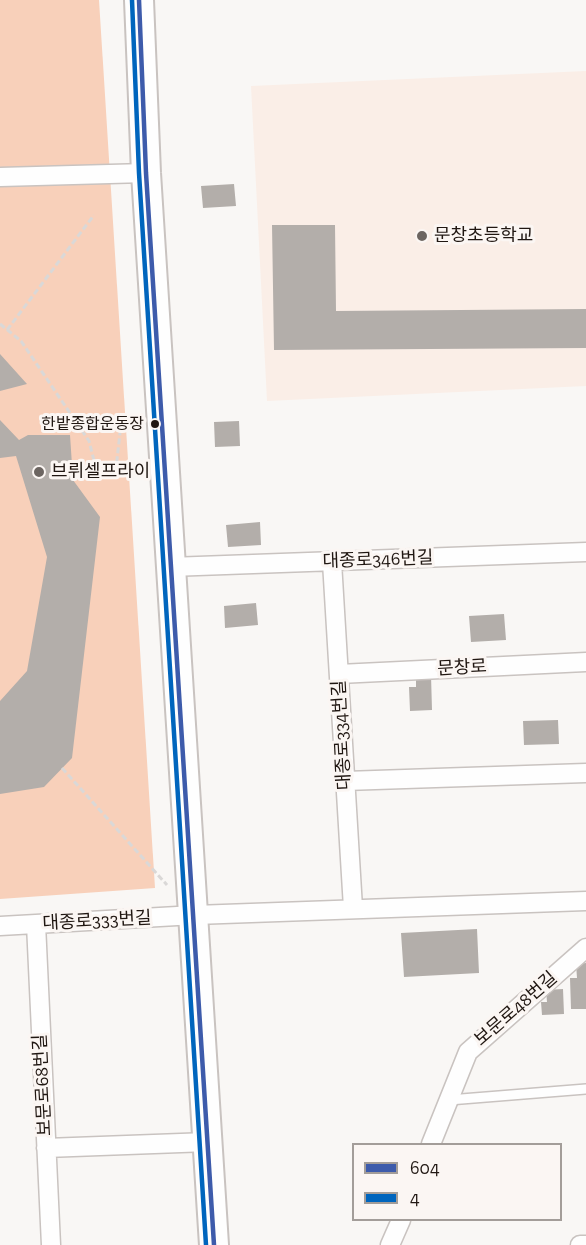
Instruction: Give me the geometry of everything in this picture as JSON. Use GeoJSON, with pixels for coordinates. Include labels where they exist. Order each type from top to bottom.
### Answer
{"type":"FeatureCollection","features":[{"type":"Feature","properties":{"kind":"main road"},"geometry":{"type":"LineString","coordinates":[[139,0],[146,173],[170,567],[195,915],[214,1245]]}},
{"type":"Feature","properties":{"kind":"street"},"geometry":{"type":"LineString","coordinates":[[0,177],[146,173]]}},
{"type":"Feature","properties":{"kind":"street","name":"대종로346번길"},"geometry":{"type":"LineString","coordinates":[[170,567],[586,552]]}},
{"type":"Feature","properties":{"kind":"street","name":"대종로334번길"},"geometry":{"type":"LineString","coordinates":[[332,562],[353,908]]}},
{"type":"Feature","properties":{"kind":"street","name":"문창로"},"geometry":{"type":"LineString","coordinates":[[339,674],[586,662]]}},
{"type":"Feature","properties":{"kind":"street"},"geometry":{"type":"LineString","coordinates":[[345,781],[586,773]]}},
{"type":"Feature","properties":{"kind":"street"},"geometry":{"type":"LineString","coordinates":[[195,915],[586,901]]}},
{"type":"Feature","properties":{"kind":"street","name":"대종로333번길"},"geometry":{"type":"LineString","coordinates":[[0,926],[195,915]]}},
{"type":"Feature","properties":{"kind":"street","name":"보문로68번길"},"geometry":{"type":"LineString","coordinates":[[36,924],[51,1245]]}},
{"type":"Feature","properties":{"kind":"street","name":"보문로48번길"},"geometry":{"type":"LineString","coordinates":[[431,1143],[468,1052],[586,948]]}},
{"type":"Feature","properties":{"kind":"street"},"geometry":{"type":"LineString","coordinates":[[46,1148],[208,1142]]}},
{"type":"Feature","properties":{"kind":"street"},"geometry":{"type":"LineString","coordinates":[[390,1245],[401,1221]]}},
{"type":"Feature","properties":{"kind":"street"},"geometry":{"type":"LineString","coordinates":[[580,1245],[586,1245]]}},
{"type":"Feature","properties":{"kind":"lane"},"geometry":{"type":"LineString","coordinates":[[449,1100],[586,1089]]}},
{"type":"Feature","properties":{"kind":"path"},"geometry":{"type":"LineString","coordinates":[[7,330],[94,214]]}},
{"type":"Feature","properties":{"kind":"path"},"geometry":{"type":"LineString","coordinates":[[0,324],[21,341],[89,441],[98,476],[115,477],[120,433]]}},
{"type":"Feature","properties":{"kind":"path"},"geometry":{"type":"LineString","coordinates":[[63,768],[171,889]]}},
{"type":"Feature","properties":{"kind":"shaded area","name":"한밭종합운동장"},"geometry":{"type":"Polygon","coordinates":[[[0,0],[99,0],[155,888],[0,899],[0,0]]]}},
{"type":"Feature","properties":{"kind":"shaded area","name":"문창초등학교"},"geometry":{"type":"Polygon","coordinates":[[[586,71],[586,386],[267,401],[251,86],[586,71]]]}},
{"type":"Feature","properties":{"kind":"building"},"geometry":{"type":"Polygon","coordinates":[[[234,184],[236,206],[203,208],[201,186],[234,184]]]}},
{"type":"Feature","properties":{"kind":"building"},"geometry":{"type":"Polygon","coordinates":[[[272,225],[335,225],[336,311],[586,309],[586,348],[274,350],[272,225]]]}},
{"type":"Feature","properties":{"kind":"building"},"geometry":{"type":"Polygon","coordinates":[[[0,354],[27,384],[0,391],[0,354]]]}},
{"type":"Feature","properties":{"kind":"building"},"geometry":{"type":"Polygon","coordinates":[[[0,420],[19,440],[28,435],[70,435],[73,480],[100,517],[72,758],[44,787],[0,794],[0,701],[27,671],[47,557],[16,456],[0,458],[0,420]]]}},
{"type":"Feature","properties":{"kind":"building"},"geometry":{"type":"Polygon","coordinates":[[[239,421],[240,446],[215,447],[214,422],[239,421]]]}},
{"type":"Feature","properties":{"kind":"building"},"geometry":{"type":"Polygon","coordinates":[[[260,522],[261,545],[228,547],[226,525],[260,522]]]}},
{"type":"Feature","properties":{"kind":"building"},"geometry":{"type":"Polygon","coordinates":[[[256,603],[258,625],[225,628],[224,606],[256,603]]]}},
{"type":"Feature","properties":{"kind":"building"},"geometry":{"type":"Polygon","coordinates":[[[504,614],[506,640],[471,642],[469,616],[504,614]]]}},
{"type":"Feature","properties":{"kind":"building"},"geometry":{"type":"Polygon","coordinates":[[[431,675],[432,710],[410,711],[409,687],[416,687],[416,676],[431,675]]]}},
{"type":"Feature","properties":{"kind":"building"},"geometry":{"type":"Polygon","coordinates":[[[558,720],[559,744],[524,745],[523,721],[558,720]]]}},
{"type":"Feature","properties":{"kind":"building"},"geometry":{"type":"Polygon","coordinates":[[[477,929],[479,973],[404,977],[401,933],[477,929]]]}},
{"type":"Feature","properties":{"kind":"building"},"geometry":{"type":"Polygon","coordinates":[[[586,963],[586,1009],[571,1009],[570,978],[577,978],[576,964],[586,963]]]}},
{"type":"Feature","properties":{"kind":"building"},"geometry":{"type":"Polygon","coordinates":[[[563,989],[564,1014],[542,1015],[541,1002],[547,1002],[546,990],[563,989]]]}},
{"type":"Feature","properties":{"kind":"transit line","name":"4"},"geometry":{"type":"LineString","coordinates":[[132,0],[139,173],[206,1245]]}},
{"type":"Feature","properties":{"kind":"transit line","name":"604"},"geometry":{"type":"LineString","coordinates":[[139,0],[146,173],[214,1245]]}},
{"type":"Feature","properties":{"kind":"place","name":"문창초등학교"},"geometry":{"type":"Point","coordinates":[422,236]}},
{"type":"Feature","properties":{"kind":"place","name":"한밭종합운동장"},"geometry":{"type":"Point","coordinates":[155,424]}},
{"type":"Feature","properties":{"kind":"place","name":"브뤼셀프라이"},"geometry":{"type":"Point","coordinates":[39,472]}}]}
